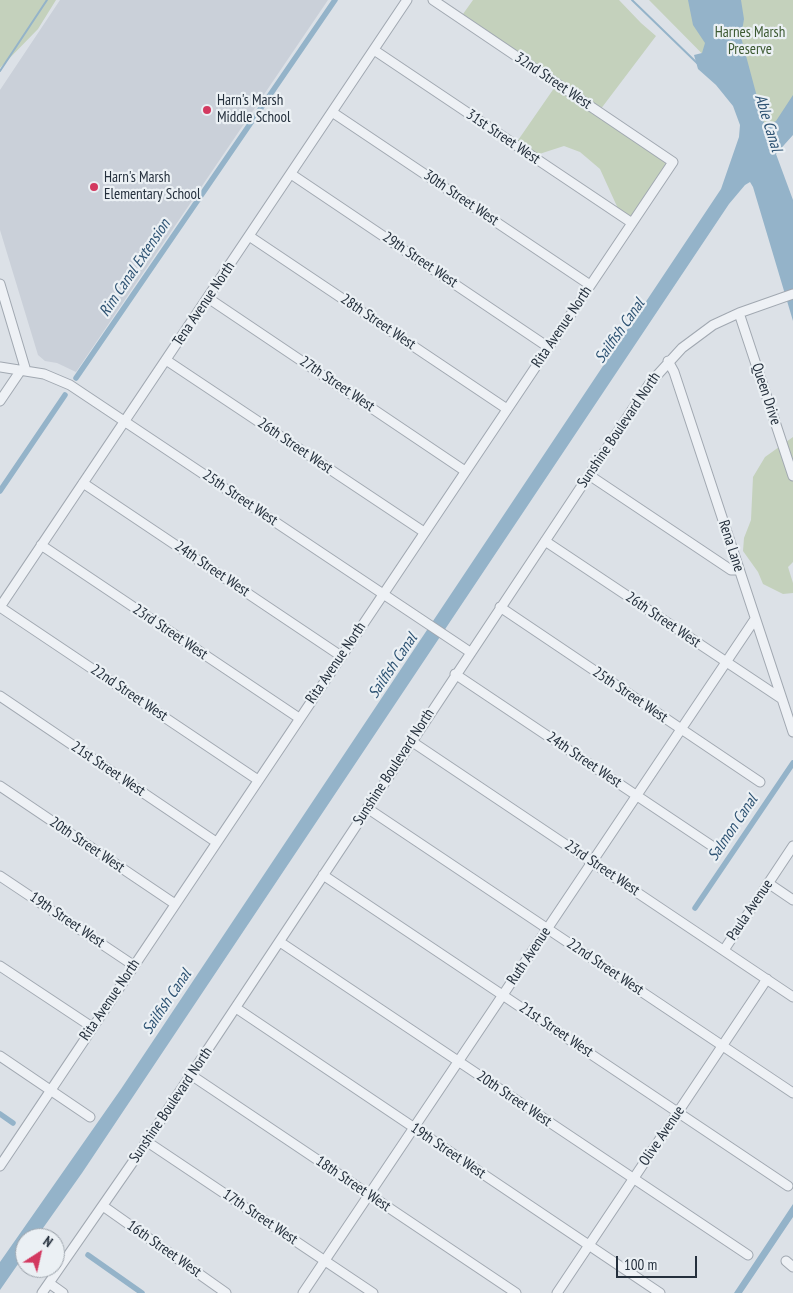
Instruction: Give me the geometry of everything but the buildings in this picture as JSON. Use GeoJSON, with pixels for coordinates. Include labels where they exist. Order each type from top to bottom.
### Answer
{"type":"FeatureCollection","features":[{"type":"Feature","properties":{"kind":"street","name":"Tena Avenue North"},"geometry":{"type":"LineString","coordinates":[[0,607],[407,0]]}},
{"type":"Feature","properties":{"kind":"street","name":"32nd Street West"},"geometry":{"type":"LineString","coordinates":[[433,0],[673,162]]}},
{"type":"Feature","properties":{"kind":"street","name":"31st Street West"},"geometry":{"type":"LineString","coordinates":[[374,50],[632,223]]}},
{"type":"Feature","properties":{"kind":"street","name":"30th Street West"},"geometry":{"type":"LineString","coordinates":[[332,112],[590,285]]}},
{"type":"Feature","properties":{"kind":"street","name":"Rita Avenue North"},"geometry":{"type":"LineString","coordinates":[[0,1166],[673,162]]}},
{"type":"Feature","properties":{"kind":"street","name":"29th Street West"},"geometry":{"type":"LineString","coordinates":[[291,174],[548,346]]}},
{"type":"Feature","properties":{"kind":"street","name":"28th Street West"},"geometry":{"type":"LineString","coordinates":[[249,236],[507,409]]}},
{"type":"Feature","properties":{"kind":"street"},"geometry":{"type":"LineString","coordinates":[[0,284],[23,370],[0,401]]}},
{"type":"Feature","properties":{"kind":"street","name":"Sunshine Boulevard North"},"geometry":{"type":"LineString","coordinates":[[42,1293],[236,1008],[411,741],[650,383],[668,361],[696,336],[720,321],[789,296]]}},
{"type":"Feature","properties":{"kind":"street","name":"27th Street West"},"geometry":{"type":"LineString","coordinates":[[208,298],[465,471]]}},
{"type":"Feature","properties":{"kind":"street","name":"Queen Drive"},"geometry":{"type":"LineString","coordinates":[[739,313],[793,476]]}},
{"type":"Feature","properties":{"kind":"street","name":"26th Street West"},"geometry":{"type":"LineString","coordinates":[[166,360],[424,532]]}},
{"type":"Feature","properties":{"kind":"street","name":"Rena Lane"},"geometry":{"type":"LineString","coordinates":[[668,361],[674,372],[793,732]]}},
{"type":"Feature","properties":{"kind":"street","name":"25th Street West"},"geometry":{"type":"LineString","coordinates":[[0,367],[51,377],[70,385],[470,652]]}},
{"type":"Feature","properties":{"kind":"street"},"geometry":{"type":"LineString","coordinates":[[589,475],[731,570],[739,570]]}},
{"type":"Feature","properties":{"kind":"street","name":"24th Street West"},"geometry":{"type":"LineString","coordinates":[[83,483],[341,656]]}},
{"type":"Feature","properties":{"kind":"street","name":"26th Street West"},"geometry":{"type":"LineString","coordinates":[[544,541],[782,699]]}},
{"type":"Feature","properties":{"kind":"street","name":"23rd Street West"},"geometry":{"type":"LineString","coordinates":[[41,545],[300,718]]}},
{"type":"Feature","properties":{"kind":"street","name":"22nd Street West"},"geometry":{"type":"LineString","coordinates":[[0,607],[258,780]]}},
{"type":"Feature","properties":{"kind":"street","name":"25th Street West"},"geometry":{"type":"LineString","coordinates":[[500,608],[760,782]]}},
{"type":"Feature","properties":{"kind":"street","name":"Ruth Avenue"},"geometry":{"type":"LineString","coordinates":[[303,1293],[755,619]]}},
{"type":"Feature","properties":{"kind":"street","name":"24th Street West"},"geometry":{"type":"LineString","coordinates":[[456,674],[712,846]]}},
{"type":"Feature","properties":{"kind":"street","name":"21st Street West"},"geometry":{"type":"LineString","coordinates":[[0,696],[216,842]]}},
{"type":"Feature","properties":{"kind":"street","name":"23rd Street West"},"geometry":{"type":"LineString","coordinates":[[411,741],[793,996]]}},
{"type":"Feature","properties":{"kind":"street","name":"20th Street West"},"geometry":{"type":"LineString","coordinates":[[0,786],[175,904]]}},
{"type":"Feature","properties":{"kind":"street","name":"22nd Street West"},"geometry":{"type":"LineString","coordinates":[[367,808],[793,1093]]}},
{"type":"Feature","properties":{"kind":"street","name":"Paula Avenue"},"geometry":{"type":"LineString","coordinates":[[724,950],[793,846]]}},
{"type":"Feature","properties":{"kind":"street","name":"21st Street West"},"geometry":{"type":"LineString","coordinates":[[323,875],[788,1186]]}},
{"type":"Feature","properties":{"kind":"street","name":"19th Street West"},"geometry":{"type":"LineString","coordinates":[[0,876],[133,965]]}},
{"type":"Feature","properties":{"kind":"street"},"geometry":{"type":"LineString","coordinates":[[768,883],[793,900]]}},
{"type":"Feature","properties":{"kind":"street","name":"20th Street West"},"geometry":{"type":"LineString","coordinates":[[280,942],[748,1255]]}},
{"type":"Feature","properties":{"kind":"street"},"geometry":{"type":"LineString","coordinates":[[0,966],[92,1027]]}},
{"type":"Feature","properties":{"kind":"street","name":"Olive Avenue"},"geometry":{"type":"LineString","coordinates":[[557,1293],[767,979]]}},
{"type":"Feature","properties":{"kind":"street","name":"19th Street West"},"geometry":{"type":"LineString","coordinates":[[236,1008],[660,1293]]}},
{"type":"Feature","properties":{"kind":"street"},"geometry":{"type":"LineString","coordinates":[[0,1056],[90,1117]]}},
{"type":"Feature","properties":{"kind":"street","name":"18th Street West"},"geometry":{"type":"LineString","coordinates":[[191,1075],[516,1293]]}},
{"type":"Feature","properties":{"kind":"street","name":"17th Street West"},"geometry":{"type":"LineString","coordinates":[[146,1141],[373,1293]]}},
{"type":"Feature","properties":{"kind":"street","name":"16th Street West"},"geometry":{"type":"LineString","coordinates":[[103,1206],[226,1293]]}},
{"type":"Feature","properties":{"kind":"street"},"geometry":{"type":"LineString","coordinates":[[49,1283],[63,1293]]}},
{"type":"Feature","properties":{"kind":"shaded area","name":"Harn's Marsh Elementary School"},"geometry":{"type":"Polygon","coordinates":[[[60,0],[328,0],[76,372],[57,363],[45,361],[38,355],[0,230],[0,90],[60,0]]]}},
{"type":"Feature","properties":{"kind":"green space"},"geometry":{"type":"Polygon","coordinates":[[[0,0],[56,0],[38,29],[0,68],[0,0]]]}},
{"type":"Feature","properties":{"kind":"green space"},"geometry":{"type":"Polygon","coordinates":[[[473,0],[619,0],[656,36],[597,114],[667,163],[632,224],[620,213],[600,169],[580,152],[564,146],[530,157],[514,146],[559,81],[463,14],[473,0]]]}},
{"type":"Feature","properties":{"kind":"green space","name":"Harnes Marsh Preserve"},"geometry":{"type":"Polygon","coordinates":[[[649,0],[793,0],[793,104],[757,147],[740,92],[649,0]]]}},
{"type":"Feature","properties":{"kind":"green space"},"geometry":{"type":"Polygon","coordinates":[[[793,437],[793,562],[788,567],[793,583],[793,593],[783,594],[763,584],[758,572],[743,551],[744,538],[751,520],[753,477],[765,457],[793,437]]]}},
{"type":"Feature","properties":{"kind":"water"},"geometry":{"type":"Polygon","coordinates":[[[688,0],[741,0],[744,19],[741,37],[764,123],[767,125],[776,121],[793,95],[793,135],[776,154],[793,200],[793,321],[750,182],[745,185],[729,204],[82,1173],[43,1228],[24,1228],[121,1089],[721,189],[739,137],[740,125],[733,106],[716,85],[698,69],[694,55],[702,53],[705,43],[693,25],[688,0]]]}},
{"type":"Feature","properties":{"kind":"water"},"geometry":{"type":"Polygon","coordinates":[[[793,1204],[793,1217],[742,1293],[734,1293],[793,1204]]]}},
{"type":"Feature","properties":{"kind":"water"},"geometry":{"type":"Polygon","coordinates":[[[15,1241],[15,1268],[0,1290],[0,1262],[15,1241]]]}},
{"type":"Feature","properties":{"kind":"waterway"},"geometry":{"type":"LineString","coordinates":[[0,71],[47,0]]}},
{"type":"Feature","properties":{"kind":"waterway","name":"Rim Canal Extension"},"geometry":{"type":"LineString","coordinates":[[76,378],[335,0]]}},
{"type":"Feature","properties":{"kind":"waterway"},"geometry":{"type":"LineString","coordinates":[[632,0],[697,63]]}},
{"type":"Feature","properties":{"kind":"waterway","name":"Rim Canal Extension"},"geometry":{"type":"LineString","coordinates":[[0,491],[65,395]]}},
{"type":"Feature","properties":{"kind":"waterway","name":"Salmon Canal"},"geometry":{"type":"LineString","coordinates":[[695,908],[793,763]]}},
{"type":"Feature","properties":{"kind":"waterway"},"geometry":{"type":"LineString","coordinates":[[0,1114],[13,1123]]}},
{"type":"Feature","properties":{"kind":"waterway"},"geometry":{"type":"LineString","coordinates":[[88,1255],[142,1293]]}},
{"type":"Feature","properties":{"kind":"place","name":"Harn's Marsh Middle School"},"geometry":{"type":"Point","coordinates":[207,110]}},
{"type":"Feature","properties":{"kind":"place","name":"Harn's Marsh Elementary School"},"geometry":{"type":"Point","coordinates":[94,187]}},
{"type":"Feature","properties":{"kind":"water label","name":"Able Canal"},"geometry":{"type":"Point","coordinates":[768,123]}},
{"type":"Feature","properties":{"kind":"water label","name":"Sailfish Canal"},"geometry":{"type":"Point","coordinates":[620,331]}},
{"type":"Feature","properties":{"kind":"water label","name":"Sailfish Canal"},"geometry":{"type":"Point","coordinates":[393,666]}},
{"type":"Feature","properties":{"kind":"water label","name":"Sailfish Canal"},"geometry":{"type":"Point","coordinates":[167,1002]}}]}
